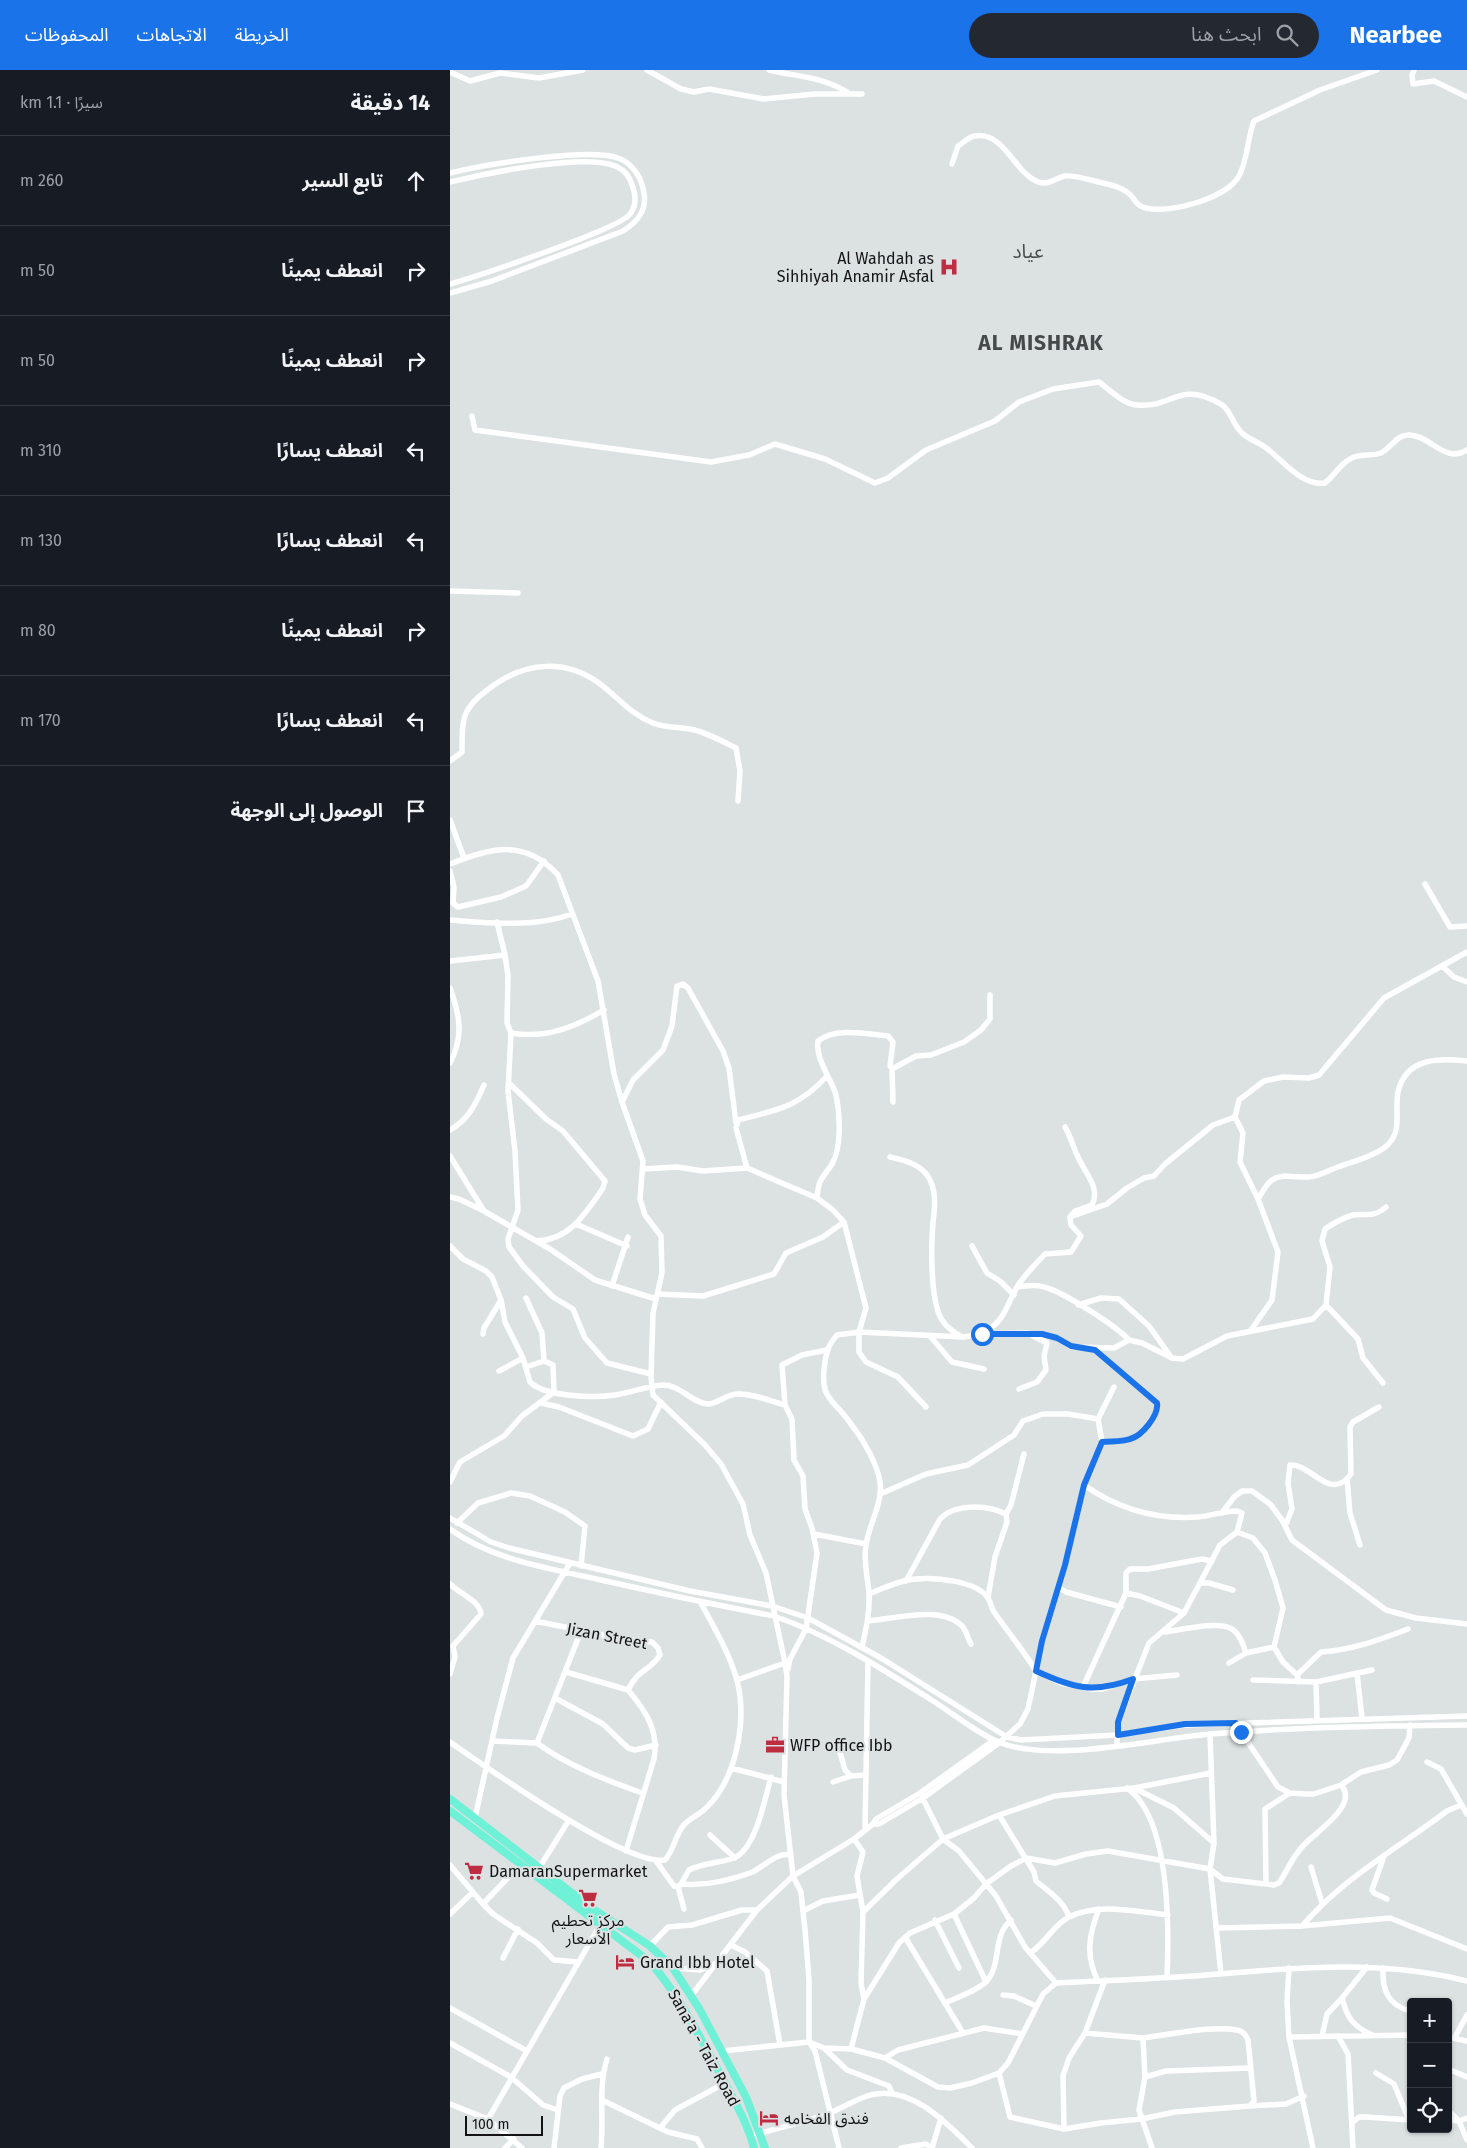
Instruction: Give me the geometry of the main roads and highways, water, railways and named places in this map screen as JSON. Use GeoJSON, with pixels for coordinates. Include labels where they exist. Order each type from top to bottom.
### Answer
{"type":"FeatureCollection","features":[{"type":"Feature","properties":{"kind":"highway","name":"Sana'a - Taiz Road"},"geometry":{"type":"LineString","coordinates":[[450,1799],[590,1907],[650,1946],[673,1968],[692,1996],[722,2052],[761,2134],[765,2148]]}},
{"type":"Feature","properties":{"kind":"highway","name":"Sana'a - Taiz Road"},"geometry":{"type":"LineString","coordinates":[[450,1811],[650,1962],[667,1982],[689,2016],[725,2083],[751,2136],[754,2148]]}},
{"type":"Feature","properties":{"kind":"highway"},"geometry":{"type":"LineString","coordinates":[[689,2016],[700,2010]]}},
{"type":"Feature","properties":{"kind":"place","name":"Al Wahdah as Sihhiyah Anamir Asfal"},"geometry":{"type":"Point","coordinates":[949,267]}},
{"type":"Feature","properties":{"kind":"place","name":"WFP office Ibb"},"geometry":{"type":"Point","coordinates":[775,1745]}},
{"type":"Feature","properties":{"kind":"place","name":"DamaranSupermarket"},"geometry":{"type":"Point","coordinates":[474,1871]}},
{"type":"Feature","properties":{"kind":"place","name":"مركز تحطيم الأسعار"},"geometry":{"type":"Point","coordinates":[588,1898]}},
{"type":"Feature","properties":{"kind":"place","name":"Grand Ibb Hotel"},"geometry":{"type":"Point","coordinates":[625,1962]}},
{"type":"Feature","properties":{"kind":"place","name":"فندق الفخامه"},"geometry":{"type":"Point","coordinates":[769,2118]}},
{"type":"Feature","properties":{"kind":"district","name":"عياد"},"geometry":{"type":"Point","coordinates":[1028,251]}},
{"type":"Feature","properties":{"kind":"district","name":"AL MISHRAK"},"geometry":{"type":"Point","coordinates":[1041,343]}}]}
